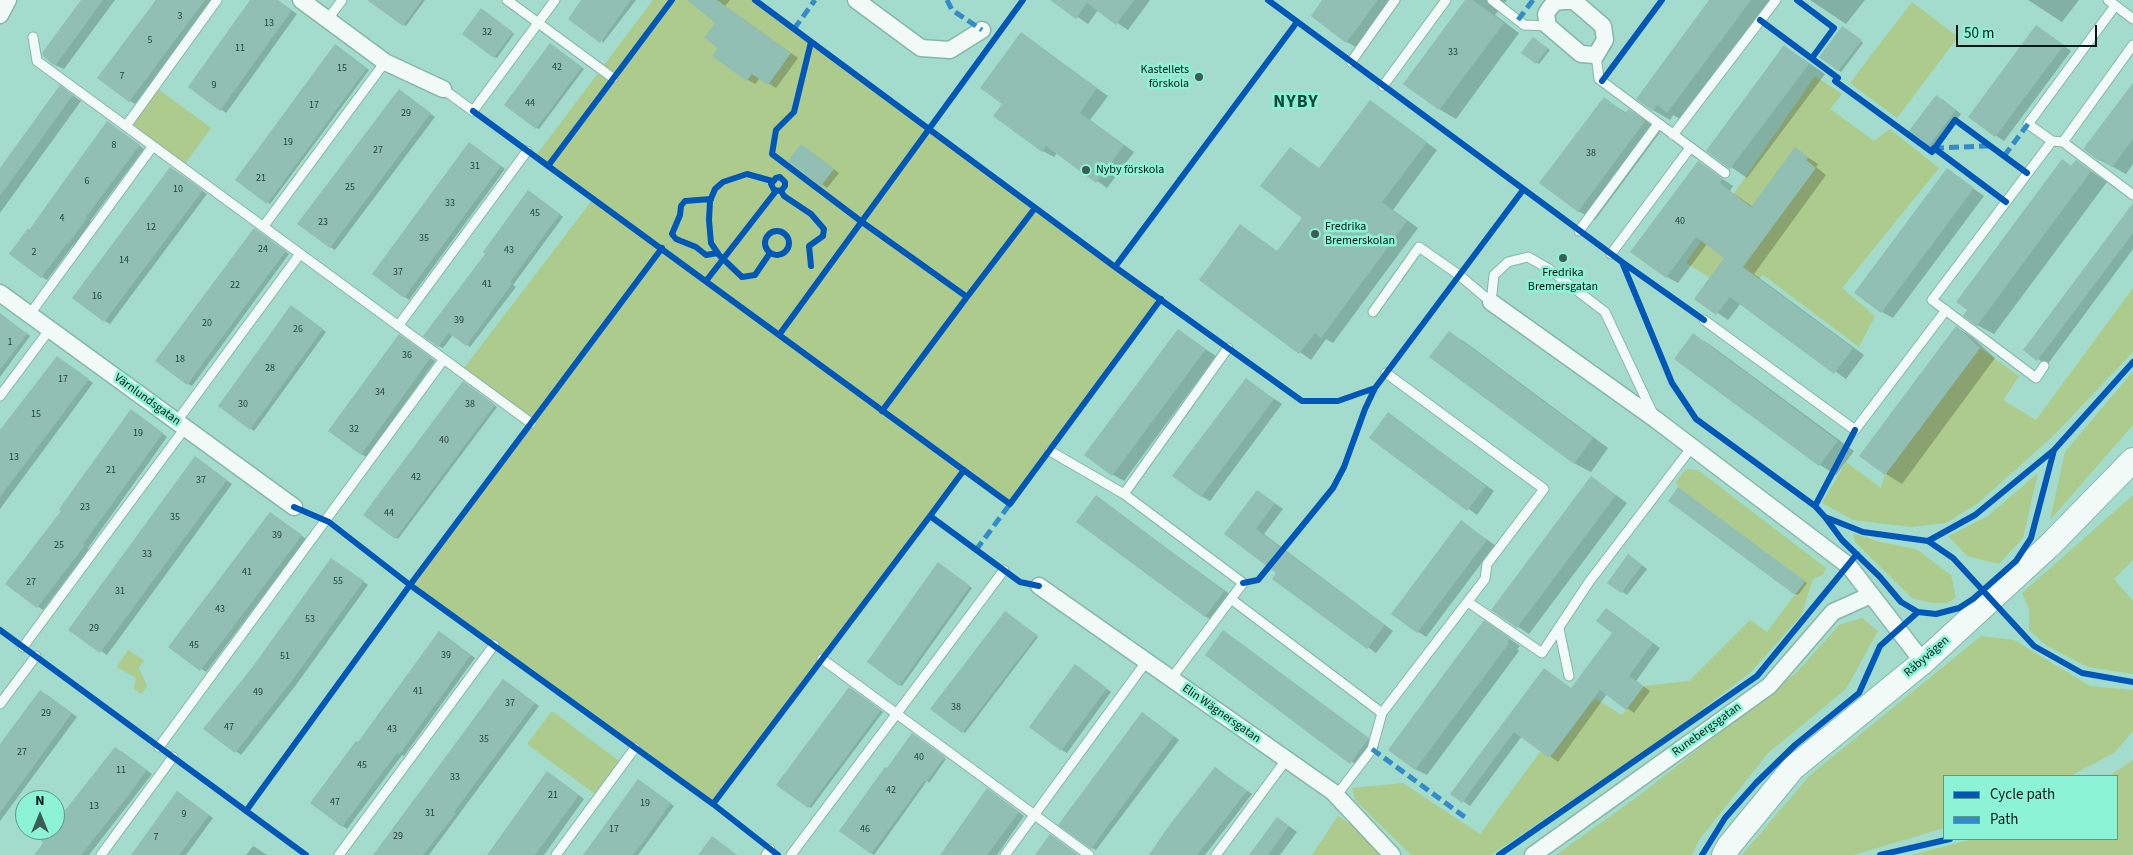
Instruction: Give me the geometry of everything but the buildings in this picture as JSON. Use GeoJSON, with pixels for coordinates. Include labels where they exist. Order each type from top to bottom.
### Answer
{"type":"FeatureCollection","features":[{"type":"Feature","properties":{"kind":"main road","name":"Råbyvägen"},"geometry":{"type":"LineString","coordinates":[[1724,855],[1729,846],[1793,768],[1923,662],[2050,545],[2133,460]]}},
{"type":"Feature","properties":{"kind":"street"},"geometry":{"type":"LineString","coordinates":[[0,15],[8,0]]}},
{"type":"Feature","properties":{"kind":"street"},"geometry":{"type":"LineString","coordinates":[[302,0],[385,62],[443,89]]}},
{"type":"Feature","properties":{"kind":"street"},"geometry":{"type":"LineString","coordinates":[[856,0],[921,48],[950,50],[982,30]]}},
{"type":"Feature","properties":{"kind":"street"},"geometry":{"type":"LineString","coordinates":[[1574,1],[1591,5],[1606,32],[1604,46],[1596,55],[1581,54],[1548,26],[1546,14],[1555,2],[1574,1]]}},
{"type":"Feature","properties":{"kind":"street","name":"Värnlundsgatan"},"geometry":{"type":"LineString","coordinates":[[0,293],[294,507]]}},
{"type":"Feature","properties":{"kind":"street"},"geometry":{"type":"LineString","coordinates":[[1491,302],[1655,419],[1849,566],[1923,662]]}},
{"type":"Feature","properties":{"kind":"street","name":"Elin Wägnersgatan"},"geometry":{"type":"LineString","coordinates":[[1039,586],[1336,796],[1392,855]]}},
{"type":"Feature","properties":{"kind":"street","name":"Runebergsgatan"},"geometry":{"type":"LineString","coordinates":[[1533,855],[1769,686],[1833,612],[1871,595]]}},
{"type":"Feature","properties":{"kind":"lane"},"geometry":{"type":"LineString","coordinates":[[126,126],[217,0]]}},
{"type":"Feature","properties":{"kind":"lane"},"geometry":{"type":"LineString","coordinates":[[328,19],[342,0]]}},
{"type":"Feature","properties":{"kind":"lane"},"geometry":{"type":"LineString","coordinates":[[507,0],[614,78]]}},
{"type":"Feature","properties":{"kind":"lane"},"geometry":{"type":"LineString","coordinates":[[443,89],[473,111],[555,0]]}},
{"type":"Feature","properties":{"kind":"lane"},"geometry":{"type":"LineString","coordinates":[[1351,62],[1395,0]]}},
{"type":"Feature","properties":{"kind":"lane"},"geometry":{"type":"LineString","coordinates":[[1384,86],[1446,0]]}},
{"type":"Feature","properties":{"kind":"lane"},"geometry":{"type":"LineString","coordinates":[[1492,0],[1524,25],[1548,26]]}},
{"type":"Feature","properties":{"kind":"lane"},"geometry":{"type":"LineString","coordinates":[[1672,135],[1776,0]]}},
{"type":"Feature","properties":{"kind":"lane"},"geometry":{"type":"LineString","coordinates":[[2133,19],[2112,3],[2028,124],[2052,141],[2063,142],[2133,196]]}},
{"type":"Feature","properties":{"kind":"lane"},"geometry":{"type":"LineString","coordinates":[[33,37],[37,61],[531,423]]}},
{"type":"Feature","properties":{"kind":"lane"},"geometry":{"type":"LineString","coordinates":[[2063,142],[2133,45]]}},
{"type":"Feature","properties":{"kind":"lane"},"geometry":{"type":"LineString","coordinates":[[1596,55],[1599,79],[1725,173]]}},
{"type":"Feature","properties":{"kind":"lane"},"geometry":{"type":"LineString","coordinates":[[263,227],[385,62]]}},
{"type":"Feature","properties":{"kind":"lane"},"geometry":{"type":"LineString","coordinates":[[1579,231],[1658,124]]}},
{"type":"Feature","properties":{"kind":"lane"},"geometry":{"type":"LineString","coordinates":[[2044,366],[2036,378],[1932,300],[2052,141]]}},
{"type":"Feature","properties":{"kind":"lane"},"geometry":{"type":"LineString","coordinates":[[30,314],[153,146]]}},
{"type":"Feature","properties":{"kind":"lane"},"geometry":{"type":"LineString","coordinates":[[1611,254],[1690,148]]}},
{"type":"Feature","properties":{"kind":"lane"},"geometry":{"type":"LineString","coordinates":[[398,326],[527,151]]}},
{"type":"Feature","properties":{"kind":"lane"},"geometry":{"type":"LineString","coordinates":[[1373,312],[1419,247],[1491,302]]}},
{"type":"Feature","properties":{"kind":"lane"},"geometry":{"type":"LineString","coordinates":[[23,647],[300,254]]}},
{"type":"Feature","properties":{"kind":"lane"},"geometry":{"type":"LineString","coordinates":[[1491,302],[1494,276],[1508,262],[1518,258],[1528,258],[1549,269],[1605,312],[1655,419]]}},
{"type":"Feature","properties":{"kind":"lane"},"geometry":{"type":"LineString","coordinates":[[1704,320],[1855,430],[1946,310]]}},
{"type":"Feature","properties":{"kind":"lane"},"geometry":{"type":"LineString","coordinates":[[0,396],[50,329]]}},
{"type":"Feature","properties":{"kind":"lane"},"geometry":{"type":"LineString","coordinates":[[1124,494],[1228,348]]}},
{"type":"Feature","properties":{"kind":"lane"},"geometry":{"type":"LineString","coordinates":[[159,747],[444,359]]}},
{"type":"Feature","properties":{"kind":"lane"},"geometry":{"type":"LineString","coordinates":[[1336,796],[1372,750],[1382,713],[1485,580],[1487,564],[1544,489],[1386,373]]}},
{"type":"Feature","properties":{"kind":"lane"},"geometry":{"type":"LineString","coordinates":[[1468,602],[1542,653],[1590,582],[1692,447]]}},
{"type":"Feature","properties":{"kind":"lane"},"geometry":{"type":"LineString","coordinates":[[1050,450],[1124,494],[1243,583],[1172,679]]}},
{"type":"Feature","properties":{"kind":"lane"},"geometry":{"type":"LineString","coordinates":[[791,855],[1004,570]]}},
{"type":"Feature","properties":{"kind":"lane"},"geometry":{"type":"LineString","coordinates":[[1231,599],[1382,713]]}},
{"type":"Feature","properties":{"kind":"lane"},"geometry":{"type":"LineString","coordinates":[[1559,629],[1569,676]]}},
{"type":"Feature","properties":{"kind":"lane"},"geometry":{"type":"LineString","coordinates":[[339,855],[494,646]]}},
{"type":"Feature","properties":{"kind":"lane"},"geometry":{"type":"LineString","coordinates":[[0,704],[36,656]]}},
{"type":"Feature","properties":{"kind":"lane"},"geometry":{"type":"LineString","coordinates":[[822,659],[1089,855]]}},
{"type":"Feature","properties":{"kind":"lane"},"geometry":{"type":"LineString","coordinates":[[1005,855],[1146,662]]}},
{"type":"Feature","properties":{"kind":"lane"},"geometry":{"type":"LineString","coordinates":[[556,855],[635,748]]}},
{"type":"Feature","properties":{"kind":"lane"},"geometry":{"type":"LineString","coordinates":[[101,855],[173,757]]}},
{"type":"Feature","properties":{"kind":"lane"},"geometry":{"type":"LineString","coordinates":[[1216,855],[1286,760]]}},
{"type":"Feature","properties":{"kind":"green space"},"geometry":{"type":"Polygon","coordinates":[[[653,0],[755,0],[1161,299],[1010,504],[963,470],[713,804],[410,585],[531,424],[461,372],[593,199],[535,157],[653,0]]]}},
{"type":"Feature","properties":{"kind":"green space"},"geometry":{"type":"Polygon","coordinates":[[[1912,2],[1958,37],[1897,118],[1850,83],[1912,2]]]}},
{"type":"Feature","properties":{"kind":"green space"},"geometry":{"type":"Polygon","coordinates":[[[1815,76],[1842,94],[1830,109],[1874,141],[1890,129],[1939,168],[1842,288],[1875,316],[1859,347],[1763,275],[1740,296],[1686,263],[1815,76]]]}},
{"type":"Feature","properties":{"kind":"green space"},"geometry":{"type":"Polygon","coordinates":[[[158,89],[211,128],[184,165],[131,126],[158,89]]]}},
{"type":"Feature","properties":{"kind":"green space"},"geometry":{"type":"Polygon","coordinates":[[[2133,288],[2133,352],[2052,437],[1978,503],[1946,523],[1911,527],[1853,520],[1822,503],[1846,462],[1881,488],[1885,475],[1980,348],[2019,376],[2003,400],[2036,420],[2133,288]]]}},
{"type":"Feature","properties":{"kind":"green space"},"geometry":{"type":"Polygon","coordinates":[[[2133,371],[2133,425],[2050,520],[2065,452],[2133,371]]]}},
{"type":"Feature","properties":{"kind":"green space"},"geometry":{"type":"Polygon","coordinates":[[[1686,469],[1698,470],[1826,568],[1823,575],[1813,579],[1801,616],[1751,672],[1674,731],[1491,855],[1411,855],[1355,800],[1352,788],[1403,783],[1480,834],[1540,752],[1550,758],[1596,699],[1622,715],[1644,686],[1689,681],[1750,620],[1767,632],[1805,581],[1678,487],[1676,482],[1686,469]]]}},
{"type":"Feature","properties":{"kind":"green space"},"geometry":{"type":"Polygon","coordinates":[[[2038,473],[2023,538],[1999,564],[1967,556],[1948,536],[1988,516],[2038,473]]]}},
{"type":"Feature","properties":{"kind":"green space"},"geometry":{"type":"Polygon","coordinates":[[[2133,495],[2133,560],[2114,579],[2133,601],[2133,674],[2088,667],[2047,646],[2029,630],[2029,609],[2022,593],[2133,495]]]}},
{"type":"Feature","properties":{"kind":"green space"},"geometry":{"type":"Polygon","coordinates":[[[1853,533],[1881,542],[1916,549],[1951,575],[1956,598],[1947,603],[1931,603],[1912,598],[1855,542],[1853,533]]]}},
{"type":"Feature","properties":{"kind":"green space"},"geometry":{"type":"Polygon","coordinates":[[[1862,618],[1878,631],[1846,689],[1768,753],[1699,840],[1692,855],[1556,855],[1637,797],[1797,672],[1839,625],[1862,618]]]}},
{"type":"Feature","properties":{"kind":"green space"},"geometry":{"type":"Polygon","coordinates":[[[1981,636],[2014,640],[2090,686],[2133,690],[2133,731],[2114,753],[2072,775],[1943,775],[1943,828],[1854,855],[1742,855],[1809,776],[1981,636]]]}},
{"type":"Feature","properties":{"kind":"green space"},"geometry":{"type":"Polygon","coordinates":[[[128,650],[144,660],[139,668],[147,686],[141,694],[134,689],[136,678],[117,667],[128,650]]]}},
{"type":"Feature","properties":{"kind":"green space"},"geometry":{"type":"Polygon","coordinates":[[[552,711],[623,764],[599,797],[527,744],[552,711]]]}},
{"type":"Feature","properties":{"kind":"green space"},"geometry":{"type":"Polygon","coordinates":[[[2133,760],[2133,855],[1911,855],[1969,840],[2118,840],[2118,775],[2110,775],[2133,760]]]}},
{"type":"Feature","properties":{"kind":"green space"},"geometry":{"type":"Polygon","coordinates":[[[1338,816],[1356,828],[1380,855],[1312,855],[1338,816]]]}},
{"type":"Feature","properties":{"kind":"marked path"},"geometry":{"type":"LineString","coordinates":[[794,29],[815,0]]}},
{"type":"Feature","properties":{"kind":"marked path"},"geometry":{"type":"LineString","coordinates":[[947,0],[952,10],[982,30]]}},
{"type":"Feature","properties":{"kind":"marked path"},"geometry":{"type":"LineString","coordinates":[[1518,20],[1533,0]]}},
{"type":"Feature","properties":{"kind":"marked path"},"geometry":{"type":"LineString","coordinates":[[2004,156],[2028,124]]}},
{"type":"Feature","properties":{"kind":"marked path"},"geometry":{"type":"LineString","coordinates":[[1934,148],[1989,146]]}},
{"type":"Feature","properties":{"kind":"marked path"},"geometry":{"type":"LineString","coordinates":[[976,550],[1010,504]]}},
{"type":"Feature","properties":{"kind":"marked path"},"geometry":{"type":"LineString","coordinates":[[1372,749],[1466,818]]}},
{"type":"Feature","properties":{"kind":"cycle path"},"geometry":{"type":"LineString","coordinates":[[548,166],[672,0]]}},
{"type":"Feature","properties":{"kind":"cycle path"},"geometry":{"type":"LineString","coordinates":[[755,0],[1115,267],[1302,401],[1338,401],[1375,388],[1523,190]]}},
{"type":"Feature","properties":{"kind":"cycle path"},"geometry":{"type":"LineString","coordinates":[[779,335],[1023,0]]}},
{"type":"Feature","properties":{"kind":"cycle path"},"geometry":{"type":"LineString","coordinates":[[1268,0],[1622,262],[1672,383],[1696,419],[1815,506],[1825,517],[1863,532],[1928,541],[1975,515],[2054,450],[2133,362]]}},
{"type":"Feature","properties":{"kind":"cycle path"},"geometry":{"type":"LineString","coordinates":[[1602,81],[1662,0]]}},
{"type":"Feature","properties":{"kind":"cycle path"},"geometry":{"type":"LineString","coordinates":[[1797,0],[1834,28],[1812,58]]}},
{"type":"Feature","properties":{"kind":"cycle path"},"geometry":{"type":"LineString","coordinates":[[1760,20],[1838,78],[1835,81],[1932,152],[1955,120],[2027,173]]}},
{"type":"Feature","properties":{"kind":"cycle path"},"geometry":{"type":"LineString","coordinates":[[1115,267],[1297,22]]}},
{"type":"Feature","properties":{"kind":"cycle path"},"geometry":{"type":"LineString","coordinates":[[811,42],[794,112],[776,130],[772,154],[862,222],[967,297],[1035,208]]}},
{"type":"Feature","properties":{"kind":"cycle path"},"geometry":{"type":"LineString","coordinates":[[473,111],[1010,504],[1161,299]]}},
{"type":"Feature","properties":{"kind":"cycle path"},"geometry":{"type":"LineString","coordinates":[[1934,148],[2006,202]]}},
{"type":"Feature","properties":{"kind":"cycle path"},"geometry":{"type":"LineString","coordinates":[[770,253],[755,275],[742,277],[719,255],[711,243],[709,220],[710,201],[715,189],[723,182],[747,174],[772,181]]}},
{"type":"Feature","properties":{"kind":"cycle path"},"geometry":{"type":"LineString","coordinates":[[781,191],[785,186],[785,182],[780,177],[776,178],[771,184],[774,190],[781,191],[784,196],[811,214],[824,229],[823,236],[809,246],[811,266]]}},
{"type":"Feature","properties":{"kind":"cycle path"},"geometry":{"type":"LineString","coordinates":[[706,281],[776,191]]}},
{"type":"Feature","properties":{"kind":"cycle path"},"geometry":{"type":"LineString","coordinates":[[711,199],[685,201],[681,206],[680,215],[672,234],[676,239],[696,247],[706,255],[718,253]]}},
{"type":"Feature","properties":{"kind":"cycle path"},"geometry":{"type":"LineString","coordinates":[[777,231],[782,232],[788,238],[789,243],[788,248],[782,254],[777,255],[772,254],[766,248],[765,243],[766,238],[772,232],[777,231]]}},
{"type":"Feature","properties":{"kind":"cycle path"},"geometry":{"type":"LineString","coordinates":[[246,811],[410,585],[662,248]]}},
{"type":"Feature","properties":{"kind":"cycle path"},"geometry":{"type":"LineString","coordinates":[[1622,262],[1704,320]]}},
{"type":"Feature","properties":{"kind":"cycle path"},"geometry":{"type":"LineString","coordinates":[[882,411],[967,297]]}},
{"type":"Feature","properties":{"kind":"cycle path"},"geometry":{"type":"LineString","coordinates":[[1243,583],[1258,580],[1333,488],[1344,467],[1365,409],[1375,388]]}},
{"type":"Feature","properties":{"kind":"cycle path"},"geometry":{"type":"LineString","coordinates":[[1815,506],[1855,430]]}},
{"type":"Feature","properties":{"kind":"cycle path"},"geometry":{"type":"LineString","coordinates":[[1918,612],[1936,614],[1959,608],[1973,599],[2016,561],[2031,538],[2054,450]]}},
{"type":"Feature","properties":{"kind":"cycle path"},"geometry":{"type":"LineString","coordinates":[[964,470],[930,516],[1020,582],[1039,586]]}},
{"type":"Feature","properties":{"kind":"cycle path"},"geometry":{"type":"LineString","coordinates":[[294,507],[329,522],[410,585],[713,804],[778,855]]}},
{"type":"Feature","properties":{"kind":"cycle path"},"geometry":{"type":"LineString","coordinates":[[713,804],[930,516]]}},
{"type":"Feature","properties":{"kind":"cycle path"},"geometry":{"type":"LineString","coordinates":[[1702,855],[1725,818],[1756,783],[1795,745],[1859,693],[1880,646],[1918,612],[1901,602],[1880,577],[1842,540],[1825,517]]}},
{"type":"Feature","properties":{"kind":"cycle path"},"geometry":{"type":"LineString","coordinates":[[1928,541],[1953,558],[2034,646],[2082,673],[2133,682]]}},
{"type":"Feature","properties":{"kind":"cycle path"},"geometry":{"type":"LineString","coordinates":[[1499,855],[1757,676],[1857,554]]}},
{"type":"Feature","properties":{"kind":"cycle path"},"geometry":{"type":"LineString","coordinates":[[0,630],[306,855]]}},
{"type":"Feature","properties":{"kind":"cycle path"},"geometry":{"type":"LineString","coordinates":[[1880,855],[1946,840]]}},
{"type":"Feature","properties":{"kind":"place","name":"Kastellets förskola"},"geometry":{"type":"Point","coordinates":[1199,77]}},
{"type":"Feature","properties":{"kind":"place","name":"Nyby förskola"},"geometry":{"type":"Point","coordinates":[1086,170]}},
{"type":"Feature","properties":{"kind":"place","name":"Fredrika Bremerskolan"},"geometry":{"type":"Point","coordinates":[1315,234]}},
{"type":"Feature","properties":{"kind":"place","name":"Fredrika Bremersgatan"},"geometry":{"type":"Point","coordinates":[1563,258]}},
{"type":"Feature","properties":{"kind":"district","name":"NYBY"},"geometry":{"type":"Point","coordinates":[1296,103]}}]}
